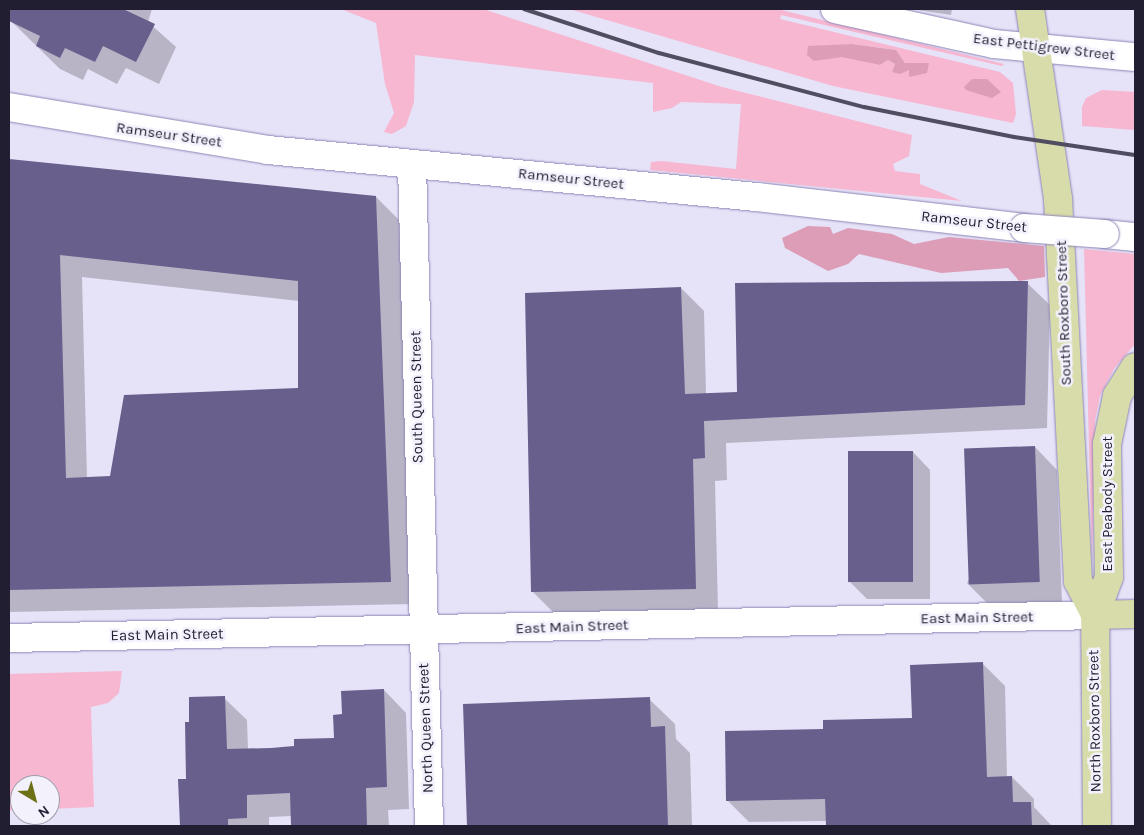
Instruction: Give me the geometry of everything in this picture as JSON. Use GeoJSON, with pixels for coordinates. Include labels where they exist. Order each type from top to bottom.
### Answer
{"type":"FeatureCollection","features":[{"type":"Feature","properties":{"kind":"main road","name":"South Roxboro Street"},"geometry":{"type":"LineString","coordinates":[[1030,9],[1058,199],[1078,581],[1095,615]]}},
{"type":"Feature","properties":{"kind":"main road","name":"East Peabody Street"},"geometry":{"type":"LineString","coordinates":[[1095,615],[1109,577],[1108,428],[1117,396],[1135,367]]}},
{"type":"Feature","properties":{"kind":"main road","name":"East Main Street"},"geometry":{"type":"LineString","coordinates":[[1095,615],[1135,614]]}},
{"type":"Feature","properties":{"kind":"main road","name":"North Roxboro Street"},"geometry":{"type":"LineString","coordinates":[[1095,615],[1097,826]]}},
{"type":"Feature","properties":{"kind":"street","name":"East Pettigrew Street"},"geometry":{"type":"LineString","coordinates":[[835,9],[994,44],[1135,57]]}},
{"type":"Feature","properties":{"kind":"street","name":"Ramseur Street"},"geometry":{"type":"LineString","coordinates":[[9,107],[268,150],[757,197],[1024,228],[1135,237]]}},
{"type":"Feature","properties":{"kind":"street","name":"South Queen Street"},"geometry":{"type":"LineString","coordinates":[[412,164],[423,631]]}},
{"type":"Feature","properties":{"kind":"street","name":"East Main Street"},"geometry":{"type":"LineString","coordinates":[[9,638],[423,631],[1095,615]]}},
{"type":"Feature","properties":{"kind":"street","name":"North Queen Street"},"geometry":{"type":"LineString","coordinates":[[423,631],[429,826]]}},
{"type":"Feature","properties":{"kind":"shaded area"},"geometry":{"type":"Polygon","coordinates":[[[341,9],[483,9],[722,87],[912,135],[909,156],[893,164],[895,171],[920,174],[920,184],[962,201],[650,170],[651,162],[661,161],[736,169],[741,104],[681,102],[672,108],[653,112],[653,83],[415,55],[414,102],[406,126],[392,134],[384,132],[394,113],[385,84],[376,23],[341,9]]]}},
{"type":"Feature","properties":{"kind":"shaded area"},"geometry":{"type":"Polygon","coordinates":[[[569,9],[777,9],[1004,64],[1002,66],[781,15],[780,19],[1000,72],[1013,83],[1016,114],[1013,123],[833,86],[569,9]],[[852,44],[808,47],[880,65],[888,60],[895,64],[892,72],[909,69],[909,76],[911,63],[905,63],[896,50],[852,44]]]}},
{"type":"Feature","properties":{"kind":"shaded area"},"geometry":{"type":"Polygon","coordinates":[[[852,44],[896,50],[905,63],[929,63],[927,73],[909,77],[909,70],[900,74],[892,72],[895,64],[888,60],[880,65],[842,57],[814,61],[807,55],[808,46],[852,44]]]}},
{"type":"Feature","properties":{"kind":"shaded area"},"geometry":{"type":"Polygon","coordinates":[[[972,79],[987,79],[1001,92],[992,98],[966,90],[964,87],[972,79]]]}},
{"type":"Feature","properties":{"kind":"shaded area"},"geometry":{"type":"Polygon","coordinates":[[[1102,90],[1135,92],[1135,130],[1082,126],[1082,107],[1086,98],[1102,90]]]}},
{"type":"Feature","properties":{"kind":"shaded area"},"geometry":{"type":"Polygon","coordinates":[[[808,226],[830,227],[833,234],[848,228],[892,234],[914,244],[949,237],[1044,246],[1045,277],[1019,281],[1008,268],[941,273],[859,254],[848,264],[828,271],[785,248],[782,238],[808,226]]]}},
{"type":"Feature","properties":{"kind":"shaded area"},"geometry":{"type":"Polygon","coordinates":[[[1084,249],[1135,254],[1135,344],[1114,369],[1100,396],[1095,421],[1092,567],[1084,249]]]}},
{"type":"Feature","properties":{"kind":"shaded area"},"geometry":{"type":"Polygon","coordinates":[[[122,671],[119,693],[108,703],[91,707],[94,807],[60,809],[60,775],[10,775],[9,810],[9,674],[122,671]]]}},
{"type":"Feature","properties":{"kind":"building"},"geometry":{"type":"Polygon","coordinates":[[[9,9],[123,9],[155,24],[136,62],[103,46],[95,62],[65,48],[60,58],[36,46],[40,36],[9,21],[9,9]]]}},
{"type":"Feature","properties":{"kind":"building"},"geometry":{"type":"Polygon","coordinates":[[[9,159],[376,196],[391,582],[9,590],[9,159]],[[60,255],[66,478],[110,476],[124,395],[298,388],[298,281],[60,255]]]}},
{"type":"Feature","properties":{"kind":"building"},"geometry":{"type":"Polygon","coordinates":[[[1028,281],[1025,405],[704,421],[705,458],[693,459],[696,589],[531,592],[525,293],[681,287],[685,394],[737,392],[735,283],[1028,281]]]}},
{"type":"Feature","properties":{"kind":"building"},"geometry":{"type":"Polygon","coordinates":[[[1035,446],[1040,582],[969,584],[964,448],[1035,446]]]}},
{"type":"Feature","properties":{"kind":"building"},"geometry":{"type":"Polygon","coordinates":[[[848,451],[913,451],[913,582],[848,582],[848,451]]]}},
{"type":"Feature","properties":{"kind":"building"},"geometry":{"type":"Polygon","coordinates":[[[983,662],[987,777],[1012,776],[1013,802],[1031,802],[1032,826],[826,826],[825,799],[726,801],[725,731],[823,729],[823,720],[912,718],[910,665],[983,662]]]}},
{"type":"Feature","properties":{"kind":"building"},"geometry":{"type":"Polygon","coordinates":[[[384,689],[387,787],[366,788],[367,826],[291,826],[290,793],[247,795],[247,818],[228,819],[228,826],[180,826],[178,779],[186,779],[185,722],[189,722],[189,697],[225,696],[227,749],[271,748],[294,746],[294,739],[334,738],[333,715],[342,714],[341,691],[384,689]]]}},
{"type":"Feature","properties":{"kind":"building"},"geometry":{"type":"Polygon","coordinates":[[[650,697],[651,727],[665,726],[668,826],[467,826],[463,704],[650,697]]]}},
{"type":"Feature","properties":{"kind":"railway"},"geometry":{"type":"LineString","coordinates":[[524,9],[659,53],[864,107],[1014,137],[1135,155]]}}]}
